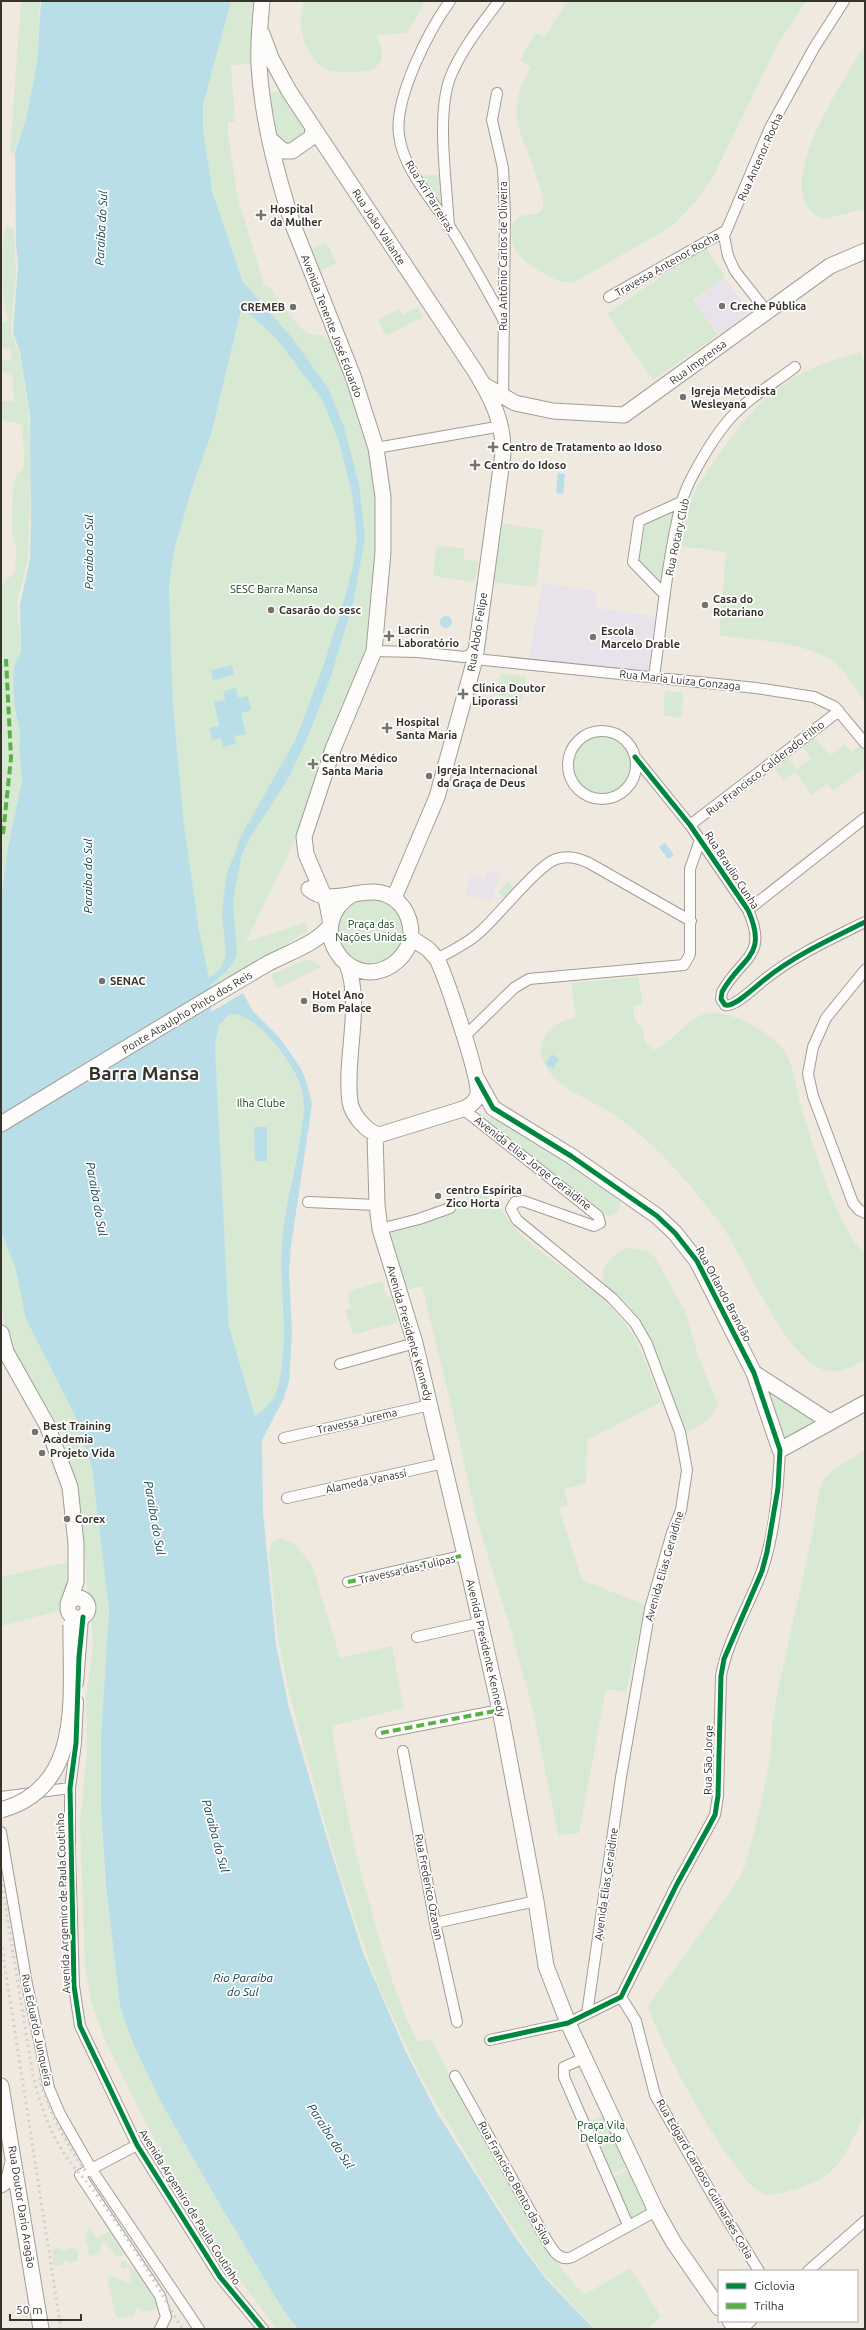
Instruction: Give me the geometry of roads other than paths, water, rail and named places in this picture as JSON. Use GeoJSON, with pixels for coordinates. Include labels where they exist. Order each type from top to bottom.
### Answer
{"type":"FeatureCollection","features":[{"type":"Feature","properties":{"kind":"main road","name":"Avenida Tenente José Eduardo"},"geometry":{"type":"LineString","coordinates":[[262,1],[259,61],[263,100],[272,141],[293,225],[346,356],[376,448],[383,497],[384,552],[374,651],[337,738],[306,826],[304,846],[324,897],[331,924]]}},
{"type":"Feature","properties":{"kind":"main road","name":"Rua João Valiante"},"geometry":{"type":"LineString","coordinates":[[260,26],[271,58],[289,91],[483,385],[502,426]]}},
{"type":"Feature","properties":{"kind":"main road"},"geometry":{"type":"LineString","coordinates":[[263,100],[267,91],[274,86],[282,86],[289,91]]}},
{"type":"Feature","properties":{"kind":"main road"},"geometry":{"type":"LineString","coordinates":[[272,141],[283,151],[292,151],[312,137],[313,127]]}},
{"type":"Feature","properties":{"kind":"main road","name":"Rua Imprensa"},"geometry":{"type":"LineString","coordinates":[[483,385],[509,400],[553,411],[624,415],[768,313],[830,266],[865,251]]}},
{"type":"Feature","properties":{"kind":"main road"},"geometry":{"type":"LineString","coordinates":[[502,426],[509,400]]}},
{"type":"Feature","properties":{"kind":"main road","name":"Rua Abdo Felipe"},"geometry":{"type":"LineString","coordinates":[[394,898],[437,797],[475,659],[503,453],[502,426]]}},
{"type":"Feature","properties":{"kind":"main road"},"geometry":{"type":"LineString","coordinates":[[292,952],[307,947],[321,948],[361,970],[383,969],[401,957],[410,937],[408,915],[394,898],[374,891],[324,897],[309,889]]}},
{"type":"Feature","properties":{"kind":"main road"},"geometry":{"type":"LineString","coordinates":[[292,952],[322,935],[331,924],[337,908],[353,894]]}},
{"type":"Feature","properties":{"kind":"main road"},"geometry":{"type":"LineString","coordinates":[[331,924],[333,945],[346,963],[353,994],[350,1101],[356,1116],[375,1134],[386,1134],[465,1108],[482,1108],[505,1116]]}},
{"type":"Feature","properties":{"kind":"main road"},"geometry":{"type":"LineString","coordinates":[[410,937],[428,949],[437,959],[477,1079],[490,1105],[505,1116]]}},
{"type":"Feature","properties":{"kind":"main road","name":"Ponte Ataulpho Pinto dos Reis"},"geometry":{"type":"LineString","coordinates":[[1,1124],[268,964],[292,952]]}},
{"type":"Feature","properties":{"kind":"main road"},"geometry":{"type":"LineString","coordinates":[[465,1108],[477,1098],[477,1079]]}},
{"type":"Feature","properties":{"kind":"main road","name":"Rua Orlando Brandão"},"geometry":{"type":"LineString","coordinates":[[505,1116],[623,1192],[657,1216],[675,1233],[697,1261],[754,1373],[780,1450]]}},
{"type":"Feature","properties":{"kind":"main road","name":"Avenida Presidente Kennedy"},"geometry":{"type":"LineString","coordinates":[[375,1134],[377,1205],[380,1229],[414,1343],[430,1405],[500,1710],[536,1902],[546,1966],[568,2023],[656,2211],[674,2243],[718,2307]]}},
{"type":"Feature","properties":{"kind":"main road","name":"Avenida Argemiro de Paula Coutinho"},"geometry":{"type":"LineString","coordinates":[[1,1333],[6,1352],[47,1425],[67,1476],[74,1513],[76,1613]]}},
{"type":"Feature","properties":{"kind":"main road"},"geometry":{"type":"LineString","coordinates":[[754,1373],[830,1422]]}},
{"type":"Feature","properties":{"kind":"main road"},"geometry":{"type":"LineString","coordinates":[[780,1450],[865,1403]]}},
{"type":"Feature","properties":{"kind":"main road"},"geometry":{"type":"LineString","coordinates":[[1,1810],[21,1802],[38,1790],[52,1775],[62,1755],[68,1731],[76,1613]]}},
{"type":"Feature","properties":{"kind":"main road","name":"Rua Doutor Dario Aragão"},"geometry":{"type":"LineString","coordinates":[[1,2086],[41,2329]]}},
{"type":"Feature","properties":{"kind":"main road"},"geometry":{"type":"LineString","coordinates":[[1,2185],[7,2181],[10,2176],[13,2155]]}},
{"type":"Feature","properties":{"kind":"street","name":"Rua Ari Parreiras"},"geometry":{"type":"LineString","coordinates":[[450,1],[428,36],[404,98],[398,124],[401,146],[503,319]]}},
{"type":"Feature","properties":{"kind":"street"},"geometry":{"type":"LineString","coordinates":[[450,227],[443,119],[447,87],[464,49],[499,1]]}},
{"type":"Feature","properties":{"kind":"street","name":"Rua Antenor Rocha"},"geometry":{"type":"LineString","coordinates":[[768,313],[731,262],[724,242],[725,231],[770,128],[814,48],[844,1]]}},
{"type":"Feature","properties":{"kind":"street","name":"Rua Antônio Carlos de Oliveira"},"geometry":{"type":"LineString","coordinates":[[497,93],[492,120],[503,168],[505,214],[503,319],[509,400]]}},
{"type":"Feature","properties":{"kind":"street","name":"Travessa Antenor Rocha"},"geometry":{"type":"LineString","coordinates":[[609,298],[725,231]]}},
{"type":"Feature","properties":{"kind":"street","name":"Rua Rotary Club"},"geometry":{"type":"LineString","coordinates":[[654,677],[665,595],[681,502],[704,456],[727,422],[742,407],[796,367]]}},
{"type":"Feature","properties":{"kind":"street"},"geometry":{"type":"LineString","coordinates":[[376,448],[502,426]]}},
{"type":"Feature","properties":{"kind":"street"},"geometry":{"type":"LineString","coordinates":[[665,595],[634,562],[639,521],[681,502]]}},
{"type":"Feature","properties":{"kind":"street"},"geometry":{"type":"LineString","coordinates":[[374,651],[418,652],[464,657],[471,654],[477,641]]}},
{"type":"Feature","properties":{"kind":"street","name":"Rua Maria Luiza Gonzaga"},"geometry":{"type":"LineString","coordinates":[[475,659],[654,677],[805,695],[824,700],[839,711],[865,743]]}},
{"type":"Feature","properties":{"kind":"street","name":"Rua Francisco Calderado Filho"},"geometry":{"type":"LineString","coordinates":[[690,825],[839,711]]}},
{"type":"Feature","properties":{"kind":"street"},"geometry":{"type":"LineString","coordinates":[[607,732],[616,735],[629,745],[635,757],[636,769],[633,780],[621,794],[610,798],[598,799],[586,795],[574,784],[571,777],[569,763],[572,751],[580,740],[591,734],[607,732]]}},
{"type":"Feature","properties":{"kind":"street","name":"Rua Braulio Cunha"},"geometry":{"type":"LineString","coordinates":[[635,757],[690,825],[748,910],[756,931],[755,946],[749,957],[724,989],[721,996],[722,1001],[726,1006],[731,1005],[770,975],[807,952],[865,922]]}},
{"type":"Feature","properties":{"kind":"street"},"geometry":{"type":"LineString","coordinates":[[748,910],[865,818]]}},
{"type":"Feature","properties":{"kind":"street"},"geometry":{"type":"LineString","coordinates":[[464,1038],[514,988],[529,979],[684,965],[690,954],[692,921],[690,869],[700,840]]}},
{"type":"Feature","properties":{"kind":"street"},"geometry":{"type":"LineString","coordinates":[[437,959],[480,933],[542,868],[556,859],[563,857],[580,858],[692,921]]}},
{"type":"Feature","properties":{"kind":"street"},"geometry":{"type":"LineString","coordinates":[[865,970],[826,1018],[813,1047],[808,1074],[813,1096],[853,1203],[859,1210],[865,1213]]}},
{"type":"Feature","properties":{"kind":"street","name":"Avenida Elias Jorge Geraidine"},"geometry":{"type":"LineString","coordinates":[[465,1108],[591,1209],[600,1221],[597,1225],[590,1225],[523,1201],[517,1201],[514,1203]]}},
{"type":"Feature","properties":{"kind":"street"},"geometry":{"type":"LineString","coordinates":[[308,1202],[377,1205]]}},
{"type":"Feature","properties":{"kind":"street","name":"Avenida Elias Geraidine"},"geometry":{"type":"LineString","coordinates":[[514,1203],[512,1211],[517,1220],[612,1298],[628,1314],[641,1333],[680,1432],[686,1465],[685,1492],[650,1609],[620,1777],[587,2014]]}},
{"type":"Feature","properties":{"kind":"street"},"geometry":{"type":"LineString","coordinates":[[380,1229],[419,1219],[450,1208]]}},
{"type":"Feature","properties":{"kind":"street"},"geometry":{"type":"LineString","coordinates":[[340,1364],[414,1343]]}},
{"type":"Feature","properties":{"kind":"street","name":"Travessa Jurema"},"geometry":{"type":"LineString","coordinates":[[284,1438],[430,1405]]}},
{"type":"Feature","properties":{"kind":"street","name":"Rua São Jorge"},"geometry":{"type":"LineString","coordinates":[[621,1997],[677,1884],[715,1815],[719,1780],[721,1676],[724,1659],[762,1570],[767,1552],[778,1488],[780,1450]]}},
{"type":"Feature","properties":{"kind":"street","name":"Alameda Vanassi"},"geometry":{"type":"LineString","coordinates":[[287,1498],[444,1464]]}},
{"type":"Feature","properties":{"kind":"street","name":"Travessa das Tulipas"},"geometry":{"type":"LineString","coordinates":[[348,1582],[465,1555]]}},
{"type":"Feature","properties":{"kind":"street","name":"Avenida Argemiro de Paula Coutinho"},"geometry":{"type":"LineString","coordinates":[[76,1613],[79,1657],[76,1743],[70,1788],[74,1986],[78,2016],[83,2034],[137,2145],[220,2277],[263,2329]]}},
{"type":"Feature","properties":{"kind":"street"},"geometry":{"type":"LineString","coordinates":[[416,1637],[479,1623]]}},
{"type":"Feature","properties":{"kind":"street"},"geometry":{"type":"LineString","coordinates":[[381,1733],[500,1710]]}},
{"type":"Feature","properties":{"kind":"street","name":"Rua Frederico Ozanan"},"geometry":{"type":"LineString","coordinates":[[403,1751],[435,1923],[458,2022]]}},
{"type":"Feature","properties":{"kind":"street"},"geometry":{"type":"LineString","coordinates":[[1,1797],[70,1788]]}},
{"type":"Feature","properties":{"kind":"street","name":"Rua Eduardo Junqueira"},"geometry":{"type":"LineString","coordinates":[[1,1832],[27,1984],[49,2088],[60,2114],[92,2170],[199,2329]]}},
{"type":"Feature","properties":{"kind":"street"},"geometry":{"type":"LineString","coordinates":[[435,1923],[536,1902]]}},
{"type":"Feature","properties":{"kind":"street"},"geometry":{"type":"LineString","coordinates":[[490,2040],[568,2023],[621,1997]]}},
{"type":"Feature","properties":{"kind":"street","name":"Rua Edgard Cardoso Guimarães Cotia"},"geometry":{"type":"LineString","coordinates":[[621,1997],[636,2021],[655,2094],[709,2190],[758,2270]]}},
{"type":"Feature","properties":{"kind":"street"},"geometry":{"type":"LineString","coordinates":[[584,2058],[564,2067],[564,2077],[628,2225]]}},
{"type":"Feature","properties":{"kind":"street","name":"Rua Francisco Bento da Silva"},"geometry":{"type":"LineString","coordinates":[[455,2076],[546,2239],[557,2255],[562,2258],[570,2258],[656,2211]]}},
{"type":"Feature","properties":{"kind":"street"},"geometry":{"type":"LineString","coordinates":[[137,2145],[80,2176],[163,2303],[166,2317],[160,2329]]}},
{"type":"Feature","properties":{"kind":"street"},"geometry":{"type":"LineString","coordinates":[[809,2270],[865,2222]]}},
{"type":"Feature","properties":{"kind":"street"},"geometry":{"type":"LineString","coordinates":[[742,2329],[750,2322]]}},
{"type":"Feature","properties":{"kind":"water","name":"Rio Paraíba do Sul"},"geometry":{"type":"Polygon","coordinates":[[[41,1],[231,1],[203,105],[203,130],[213,194],[243,282],[293,339],[328,388],[344,427],[359,484],[365,538],[353,604],[331,676],[311,729],[289,777],[250,838],[242,854],[233,900],[237,956],[227,971],[211,984],[211,1012],[243,993],[252,1010],[279,1037],[300,1067],[306,1080],[312,1104],[291,1246],[289,1270],[292,1334],[289,1381],[284,1398],[262,1440],[263,1512],[276,1645],[289,1708],[326,1835],[363,1953],[406,2052],[436,2111],[515,2237],[545,2278],[594,2329],[298,2329],[285,2313],[163,2106],[134,2046],[120,2007],[106,1886],[101,1811],[101,1736],[109,1610],[92,1469],[76,1418],[26,1319],[15,1267],[1,1232],[1,899],[8,847],[22,781],[19,749],[20,733],[15,709],[13,679],[14,667],[21,652],[20,605],[30,559],[31,522],[30,415],[20,353],[13,332],[18,266],[16,243],[15,152],[26,119],[37,63],[41,1]],[[242,307],[211,435],[192,488],[175,547],[169,585],[173,706],[184,825],[199,930],[209,978],[220,969],[226,956],[222,913],[226,876],[242,834],[296,739],[324,664],[343,604],[353,566],[357,539],[352,493],[339,442],[323,401],[277,339],[242,307]],[[230,1014],[219,1025],[215,1045],[229,1327],[255,1416],[266,1407],[275,1395],[281,1368],[284,1333],[281,1262],[282,1244],[286,1210],[300,1141],[304,1106],[300,1085],[296,1076],[290,1064],[272,1040],[250,1021],[240,1015],[230,1014]]]}},
{"type":"Feature","properties":{"kind":"water"},"geometry":{"type":"Polygon","coordinates":[[[558,473],[565,474],[563,494],[556,493],[558,473]]]}},
{"type":"Feature","properties":{"kind":"water"},"geometry":{"type":"Polygon","coordinates":[[[446,616],[450,618],[452,622],[450,626],[446,628],[442,626],[440,622],[442,618],[446,616]]]}},
{"type":"Feature","properties":{"kind":"water"},"geometry":{"type":"Polygon","coordinates":[[[232,665],[234,675],[213,680],[211,670],[232,665]]]}},
{"type":"Feature","properties":{"kind":"water"},"geometry":{"type":"Polygon","coordinates":[[[236,688],[238,698],[248,696],[251,710],[241,713],[246,734],[234,736],[236,744],[223,747],[221,738],[212,740],[209,728],[219,726],[214,702],[225,700],[223,691],[236,688]]]}},
{"type":"Feature","properties":{"kind":"water"},"geometry":{"type":"Polygon","coordinates":[[[665,843],[674,855],[668,859],[659,847],[665,843]]]}},
{"type":"Feature","properties":{"kind":"water"},"geometry":{"type":"Polygon","coordinates":[[[552,1054],[559,1059],[553,1069],[545,1064],[552,1054]]]}},
{"type":"Feature","properties":{"kind":"water"},"geometry":{"type":"Polygon","coordinates":[[[254,1127],[267,1127],[267,1161],[255,1161],[254,1127]]]}},
{"type":"Feature","properties":{"kind":"railway"},"geometry":{"type":"LineString","coordinates":[[1,1879],[33,2076],[46,2117],[54,2136],[65,2155],[95,2192],[121,2230],[153,2279],[182,2329]]}},
{"type":"Feature","properties":{"kind":"railway"},"geometry":{"type":"LineString","coordinates":[[1,1942],[61,2329]]}},
{"type":"Feature","properties":{"kind":"railway"},"geometry":{"type":"LineString","coordinates":[[39,2078],[59,2127],[87,2173]]}},
{"type":"Feature","properties":{"kind":"place","name":"Hospital da Mulher"},"geometry":{"type":"Point","coordinates":[261,215]}},
{"type":"Feature","properties":{"kind":"place","name":"Creche Pública"},"geometry":{"type":"Point","coordinates":[722,306]}},
{"type":"Feature","properties":{"kind":"place","name":"CREMEB"},"geometry":{"type":"Point","coordinates":[293,307]}},
{"type":"Feature","properties":{"kind":"place","name":"Igreja Metodista Wesleyana"},"geometry":{"type":"Point","coordinates":[683,397]}},
{"type":"Feature","properties":{"kind":"place","name":"Centro de Tratamento ao Idoso"},"geometry":{"type":"Point","coordinates":[493,447]}},
{"type":"Feature","properties":{"kind":"place","name":"Centro do Idoso"},"geometry":{"type":"Point","coordinates":[475,465]}},
{"type":"Feature","properties":{"kind":"place","name":"Casa do Rotariano"},"geometry":{"type":"Point","coordinates":[705,605]}},
{"type":"Feature","properties":{"kind":"place","name":"Casarão do sesc"},"geometry":{"type":"Point","coordinates":[271,610]}},
{"type":"Feature","properties":{"kind":"place","name":"Lacrin Laboratório"},"geometry":{"type":"Point","coordinates":[389,636]}},
{"type":"Feature","properties":{"kind":"place","name":"Escola Marcelo Drable"},"geometry":{"type":"Point","coordinates":[593,637]}},
{"type":"Feature","properties":{"kind":"place","name":"Clínica Doutor Liporassi"},"geometry":{"type":"Point","coordinates":[463,694]}},
{"type":"Feature","properties":{"kind":"place","name":"Hospital Santa Maria"},"geometry":{"type":"Point","coordinates":[387,728]}},
{"type":"Feature","properties":{"kind":"place","name":"Centro Médico Santa Maria"},"geometry":{"type":"Point","coordinates":[313,764]}},
{"type":"Feature","properties":{"kind":"place","name":"Igreja Internacional da Graça de Deus"},"geometry":{"type":"Point","coordinates":[429,776]}},
{"type":"Feature","properties":{"kind":"place","name":"SENAC"},"geometry":{"type":"Point","coordinates":[102,981]}},
{"type":"Feature","properties":{"kind":"place","name":"Hotel Ano Bom Palace"},"geometry":{"type":"Point","coordinates":[304,1001]}},
{"type":"Feature","properties":{"kind":"place","name":"centro Espírita Zico Horta"},"geometry":{"type":"Point","coordinates":[438,1196]}},
{"type":"Feature","properties":{"kind":"place","name":"Best Training Academia"},"geometry":{"type":"Point","coordinates":[35,1432]}},
{"type":"Feature","properties":{"kind":"place","name":"Projeto Vida"},"geometry":{"type":"Point","coordinates":[42,1453]}},
{"type":"Feature","properties":{"kind":"place","name":"Corex"},"geometry":{"type":"Point","coordinates":[67,1519]}},
{"type":"Feature","properties":{"kind":"district","name":"Barra Mansa"},"geometry":{"type":"Point","coordinates":[144,1073]}},
{"type":"Feature","properties":{"kind":"water label","name":"Paraiba do Sul"},"geometry":{"type":"Point","coordinates":[101,228]}},
{"type":"Feature","properties":{"kind":"water label","name":"Paraiba do Sul"},"geometry":{"type":"Point","coordinates":[88,552]}},
{"type":"Feature","properties":{"kind":"water label","name":"Paraiba do Sul"},"geometry":{"type":"Point","coordinates":[87,876]}},
{"type":"Feature","properties":{"kind":"water label","name":"Paraiba do Sul"},"geometry":{"type":"Point","coordinates":[97,1199]}},
{"type":"Feature","properties":{"kind":"water label","name":"Paraiba do Sul"},"geometry":{"type":"Point","coordinates":[155,1518]}},
{"type":"Feature","properties":{"kind":"water label","name":"Paraiba do Sul"},"geometry":{"type":"Point","coordinates":[216,1836]}},
{"type":"Feature","properties":{"kind":"water label","name":"Paraiba do Sul"},"geometry":{"type":"Point","coordinates":[331,2136]}},
{"type":"Feature","properties":{"kind":"park label","name":"SESC Barra Mansa"},"geometry":{"type":"Point","coordinates":[274,589]}},
{"type":"Feature","properties":{"kind":"park label","name":"Praça das Nações Unidas"},"geometry":{"type":"Point","coordinates":[371,930]}},
{"type":"Feature","properties":{"kind":"park label","name":"Ilha Clube"},"geometry":{"type":"Point","coordinates":[261,1103]}},
{"type":"Feature","properties":{"kind":"park label","name":"Praça Vila Delgado"},"geometry":{"type":"Point","coordinates":[601,2131]}}]}
